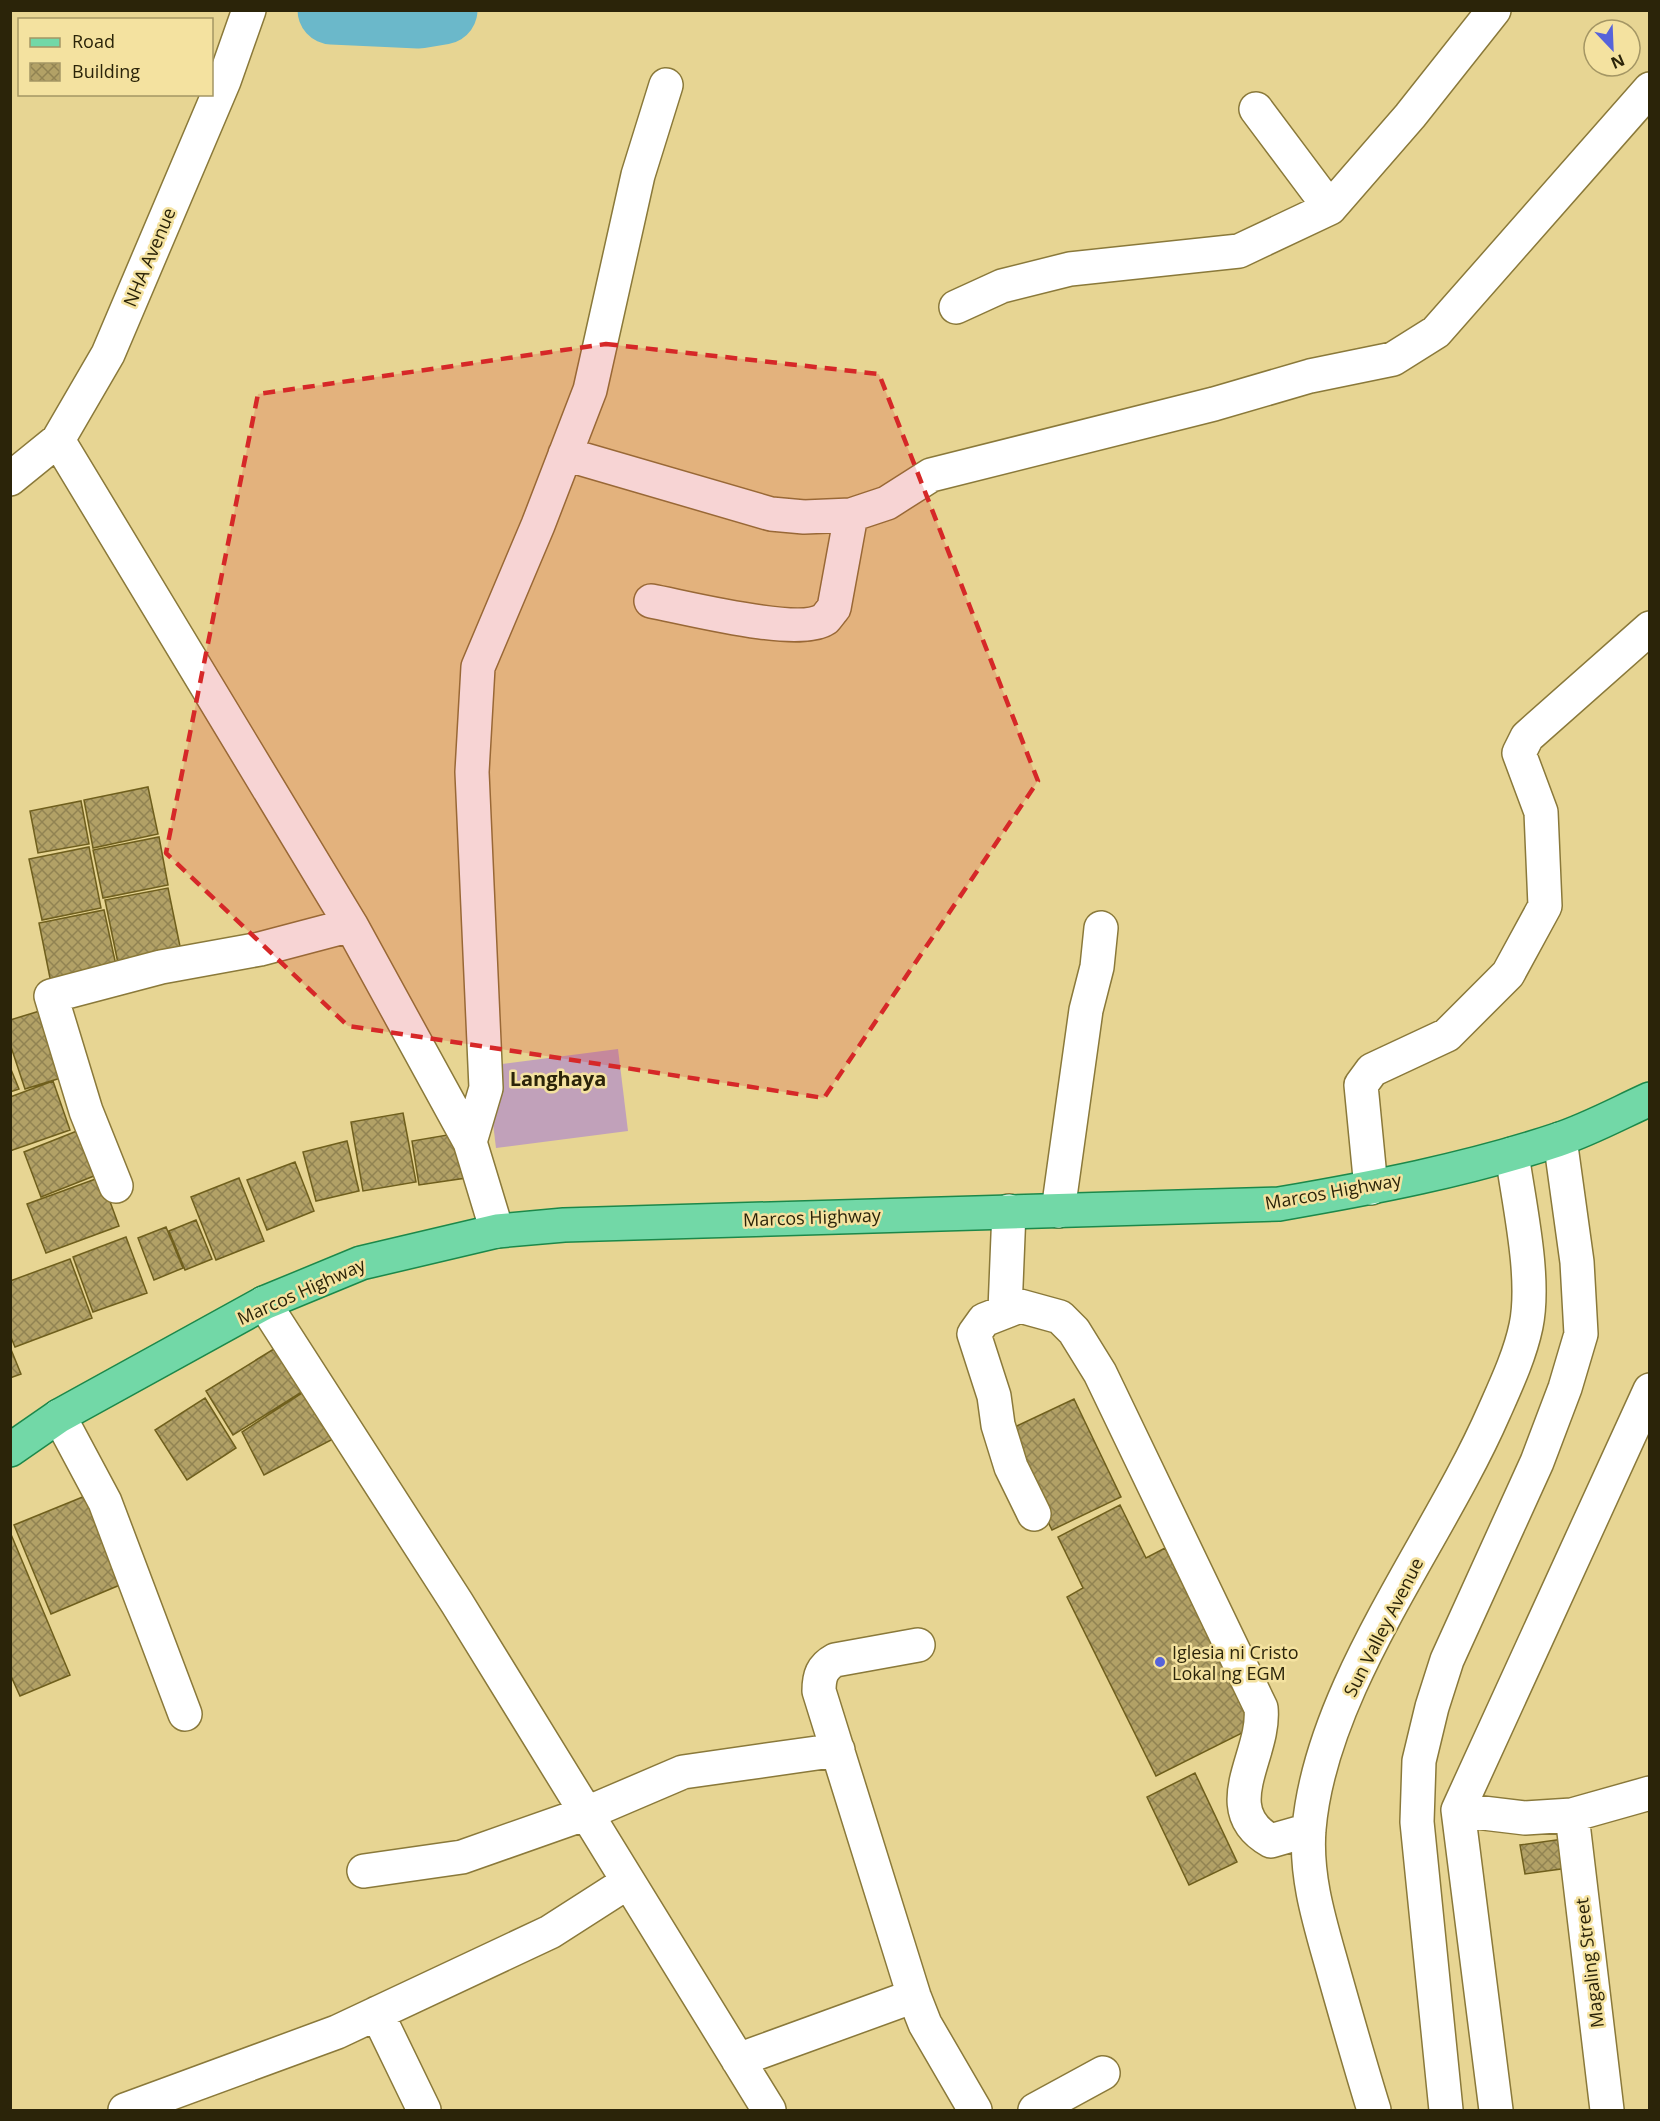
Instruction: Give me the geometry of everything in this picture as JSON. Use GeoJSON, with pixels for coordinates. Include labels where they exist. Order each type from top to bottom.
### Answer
{"type":"FeatureCollection","features":[{"type":"Feature","properties":{"kind":"main road","name":"Marcos Highway"},"geometry":{"type":"LineString","coordinates":[[10,1450],[59,1416],[264,1303],[361,1263],[497,1231],[564,1225],[1279,1203],[1371,1188],[1512,1154],[1560,1139],[1650,1099]]}},
{"type":"Feature","properties":{"kind":"street","name":"NHA Avenue"},"geometry":{"type":"LineString","coordinates":[[10,479],[58,440],[108,354],[224,81],[249,10]]}},
{"type":"Feature","properties":{"kind":"street"},"geometry":{"type":"LineString","coordinates":[[956,307],[1002,286],[1070,269],[1239,251],[1330,208],[1410,116],[1494,10]]}},
{"type":"Feature","properties":{"kind":"street"},"geometry":{"type":"LineString","coordinates":[[470,1142],[486,1088],[472,772],[478,667],[590,390],[638,175],[666,85]]}},
{"type":"Feature","properties":{"kind":"street"},"geometry":{"type":"LineString","coordinates":[[565,454],[771,514],[851,515],[887,502],[932,475],[1214,404],[1310,376],[1393,359],[1436,332],[1650,89]]}},
{"type":"Feature","properties":{"kind":"street"},"geometry":{"type":"LineString","coordinates":[[1256,109],[1330,208]]}},
{"type":"Feature","properties":{"kind":"street"},"geometry":{"type":"LineString","coordinates":[[58,440],[351,925],[470,1142],[497,1231]]}},
{"type":"Feature","properties":{"kind":"street"},"geometry":{"type":"LineString","coordinates":[[651,600],[769,623],[800,625],[824,619],[834,608],[851,515]]}},
{"type":"Feature","properties":{"kind":"street"},"geometry":{"type":"LineString","coordinates":[[1371,1188],[1361,1085],[1372,1070],[1447,1035],[1508,974],[1545,906],[1541,812],[1519,753],[1527,736],[1650,628]]}},
{"type":"Feature","properties":{"kind":"street"},"geometry":{"type":"LineString","coordinates":[[116,1186],[86,1111],[51,996],[161,967],[260,949],[351,925]]}},
{"type":"Feature","properties":{"kind":"street"},"geometry":{"type":"LineString","coordinates":[[1058,1211],[1086,1010],[1097,967],[1101,928]]}},
{"type":"Feature","properties":{"kind":"street"},"geometry":{"type":"LineString","coordinates":[[1446,2110],[1417,1822],[1419,1761],[1432,1707],[1447,1660],[1537,1462],[1565,1388],[1581,1334],[1577,1262],[1560,1139]]}},
{"type":"Feature","properties":{"kind":"street","name":"Sun Valley Avenue"},"geometry":{"type":"LineString","coordinates":[[1374,2110],[1316,1908],[1309,1868],[1309,1830],[1314,1792],[1340,1712],[1371,1644],[1482,1441],[1508,1381],[1526,1327],[1529,1299],[1528,1279],[1512,1154]]}},
{"type":"Feature","properties":{"kind":"street"},"geometry":{"type":"LineString","coordinates":[[1005,1310],[1009,1211]]}},
{"type":"Feature","properties":{"kind":"street"},"geometry":{"type":"LineString","coordinates":[[264,1303],[451,1593],[769,2110]]}},
{"type":"Feature","properties":{"kind":"street"},"geometry":{"type":"LineString","coordinates":[[1034,1514],[1011,1467],[996,1414],[994,1396],[974,1334],[984,1320],[1020,1306],[1060,1317],[1074,1331],[1100,1373],[1261,1708],[1263,1725],[1243,1794],[1247,1818],[1256,1833],[1271,1841],[1309,1830]]}},
{"type":"Feature","properties":{"kind":"street"},"geometry":{"type":"LineString","coordinates":[[1496,2110],[1458,1810],[1650,1390]]}},
{"type":"Feature","properties":{"kind":"street"},"geometry":{"type":"LineString","coordinates":[[59,1416],[105,1502],[185,1714]]}},
{"type":"Feature","properties":{"kind":"street"},"geometry":{"type":"LineString","coordinates":[[918,1645],[836,1660],[825,1666],[819,1678],[819,1691],[914,1996],[925,2024],[975,2110]]}},
{"type":"Feature","properties":{"kind":"street"},"geometry":{"type":"LineString","coordinates":[[364,1870],[462,1857],[587,1814],[683,1772],[838,1750]]}},
{"type":"Feature","properties":{"kind":"street"},"geometry":{"type":"LineString","coordinates":[[1458,1810],[1525,1818],[1572,1815],[1650,1793]]}},
{"type":"Feature","properties":{"kind":"street","name":"Magaling Street"},"geometry":{"type":"LineString","coordinates":[[1572,1815],[1607,2110]]}},
{"type":"Feature","properties":{"kind":"street"},"geometry":{"type":"LineString","coordinates":[[126,2110],[337,2032],[550,1932],[628,1882]]}},
{"type":"Feature","properties":{"kind":"street"},"geometry":{"type":"LineString","coordinates":[[738,2060],[914,1996]]}},
{"type":"Feature","properties":{"kind":"street"},"geometry":{"type":"LineString","coordinates":[[377,2013],[424,2110]]}},
{"type":"Feature","properties":{"kind":"street"},"geometry":{"type":"LineString","coordinates":[[1035,2110],[1102,2073]]}},
{"type":"Feature","properties":{"kind":"highlighted area"},"geometry":{"type":"Polygon","coordinates":[[[606,344],[879,374],[1038,781],[824,1098],[348,1026],[166,853],[258,394],[606,344]]]}},
{"type":"Feature","properties":{"kind":"shaded area"},"geometry":{"type":"Polygon","coordinates":[[[618,1049],[628,1131],[496,1148],[486,1066],[618,1049]]]}},
{"type":"Feature","properties":{"kind":"building"},"geometry":{"type":"Polygon","coordinates":[[[148,787],[158,834],[93,848],[84,800],[148,787]]]}},
{"type":"Feature","properties":{"kind":"building"},"geometry":{"type":"Polygon","coordinates":[[[81,801],[89,844],[38,853],[30,811],[81,801]]]}},
{"type":"Feature","properties":{"kind":"building"},"geometry":{"type":"Polygon","coordinates":[[[159,837],[168,885],[103,898],[93,850],[159,837]]]}},
{"type":"Feature","properties":{"kind":"building"},"geometry":{"type":"Polygon","coordinates":[[[89,847],[101,908],[42,920],[29,859],[89,847]]]}},
{"type":"Feature","properties":{"kind":"building"},"geometry":{"type":"Polygon","coordinates":[[[168,888],[182,956],[119,968],[105,900],[168,888]]]}},
{"type":"Feature","properties":{"kind":"building"},"geometry":{"type":"Polygon","coordinates":[[[104,910],[117,970],[52,988],[39,923],[104,910]]]}},
{"type":"Feature","properties":{"kind":"building"},"geometry":{"type":"Polygon","coordinates":[[[43,1010],[64,1077],[25,1089],[10,1044],[10,1020],[43,1010]]]}},
{"type":"Feature","properties":{"kind":"building"},"geometry":{"type":"Polygon","coordinates":[[[10,1067],[19,1089],[10,1092],[10,1067]]]}},
{"type":"Feature","properties":{"kind":"building"},"geometry":{"type":"Polygon","coordinates":[[[53,1081],[70,1130],[10,1151],[10,1097],[53,1081]]]}},
{"type":"Feature","properties":{"kind":"building"},"geometry":{"type":"Polygon","coordinates":[[[403,1113],[416,1182],[363,1191],[351,1122],[403,1113]]]}},
{"type":"Feature","properties":{"kind":"building"},"geometry":{"type":"Polygon","coordinates":[[[87,1127],[104,1172],[41,1197],[24,1152],[87,1127]]]}},
{"type":"Feature","properties":{"kind":"building"},"geometry":{"type":"Polygon","coordinates":[[[459,1133],[466,1178],[419,1185],[412,1141],[459,1133]]]}},
{"type":"Feature","properties":{"kind":"building"},"geometry":{"type":"Polygon","coordinates":[[[347,1141],[359,1191],[316,1201],[303,1152],[347,1141]]]}},
{"type":"Feature","properties":{"kind":"building"},"geometry":{"type":"Polygon","coordinates":[[[295,1162],[314,1211],[267,1230],[247,1180],[295,1162]]]}},
{"type":"Feature","properties":{"kind":"building"},"geometry":{"type":"Polygon","coordinates":[[[101,1177],[119,1226],[46,1253],[27,1204],[101,1177]]]}},
{"type":"Feature","properties":{"kind":"building"},"geometry":{"type":"Polygon","coordinates":[[[239,1178],[264,1241],[216,1260],[191,1197],[239,1178]]]}},
{"type":"Feature","properties":{"kind":"building"},"geometry":{"type":"Polygon","coordinates":[[[196,1220],[212,1259],[185,1270],[169,1231],[196,1220]]]}},
{"type":"Feature","properties":{"kind":"building"},"geometry":{"type":"Polygon","coordinates":[[[166,1227],[183,1268],[154,1280],[138,1238],[166,1227]]]}},
{"type":"Feature","properties":{"kind":"building"},"geometry":{"type":"Polygon","coordinates":[[[126,1237],[147,1293],[93,1312],[73,1257],[126,1237]]]}},
{"type":"Feature","properties":{"kind":"building"},"geometry":{"type":"Polygon","coordinates":[[[70,1259],[92,1318],[15,1347],[10,1335],[10,1281],[70,1259]]]}},
{"type":"Feature","properties":{"kind":"building"},"geometry":{"type":"Polygon","coordinates":[[[10,1347],[21,1374],[10,1378],[10,1347]]]}},
{"type":"Feature","properties":{"kind":"building"},"geometry":{"type":"Polygon","coordinates":[[[277,1347],[305,1390],[233,1435],[206,1391],[277,1347]]]}},
{"type":"Feature","properties":{"kind":"building"},"geometry":{"type":"Polygon","coordinates":[[[305,1391],[335,1438],[264,1475],[242,1432],[305,1391]]]}},
{"type":"Feature","properties":{"kind":"building"},"geometry":{"type":"Polygon","coordinates":[[[205,1398],[236,1448],[187,1480],[155,1430],[205,1398]]]}},
{"type":"Feature","properties":{"kind":"building"},"geometry":{"type":"Polygon","coordinates":[[[1074,1399],[1121,1497],[1052,1530],[1004,1432],[1074,1399]]]}},
{"type":"Feature","properties":{"kind":"building"},"geometry":{"type":"Polygon","coordinates":[[[90,1494],[127,1582],[51,1614],[14,1525],[90,1494]]]}},
{"type":"Feature","properties":{"kind":"building","name":"Iglesia ni Cristo Lokal ng EGM"},"geometry":{"type":"Polygon","coordinates":[[[1120,1505],[1146,1558],[1165,1548],[1254,1727],[1156,1776],[1067,1597],[1083,1588],[1058,1537],[1120,1505]]]}},
{"type":"Feature","properties":{"kind":"building"},"geometry":{"type":"Polygon","coordinates":[[[10,1532],[70,1675],[20,1696],[10,1674],[10,1532]]]}},
{"type":"Feature","properties":{"kind":"building"},"geometry":{"type":"Polygon","coordinates":[[[1195,1773],[1237,1862],[1189,1885],[1147,1797],[1195,1773]]]}},
{"type":"Feature","properties":{"kind":"building"},"geometry":{"type":"Polygon","coordinates":[[[1563,1839],[1568,1868],[1525,1874],[1520,1845],[1563,1839]]]}},
{"type":"Feature","properties":{"kind":"waterway"},"geometry":{"type":"LineString","coordinates":[[332,10],[419,14],[443,10]]}},
{"type":"Feature","properties":{"kind":"place","name":"Iglesia ni Cristo Lokal ng EGM"},"geometry":{"type":"Point","coordinates":[1160,1662]}},
{"type":"Feature","properties":{"kind":"district","name":"Langhaya"},"geometry":{"type":"Point","coordinates":[558,1078]}}]}
